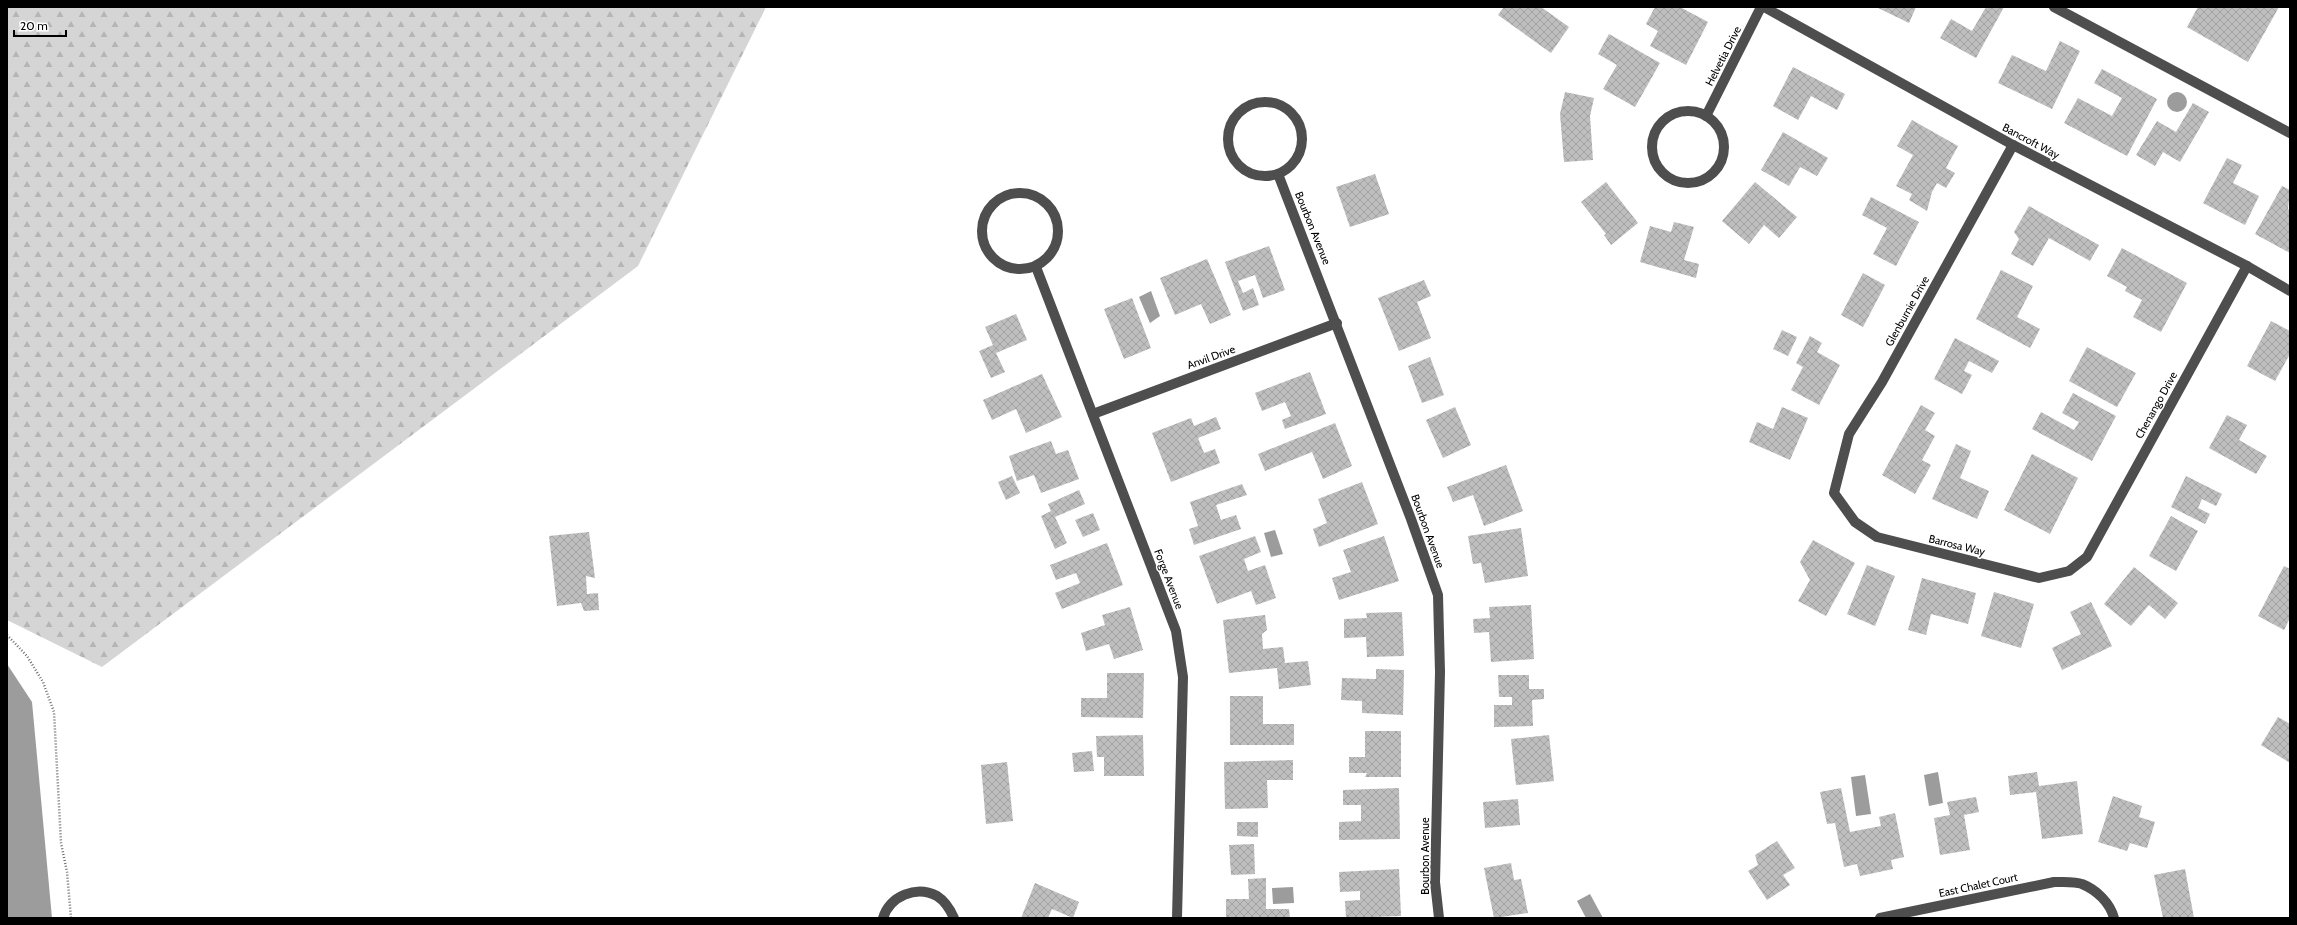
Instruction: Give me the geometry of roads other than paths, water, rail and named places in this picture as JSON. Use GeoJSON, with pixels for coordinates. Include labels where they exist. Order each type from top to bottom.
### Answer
{"type":"FeatureCollection","features":[{"type":"Feature","properties":{"kind":"street","name":"Helvetia Drive"},"geometry":{"type":"LineString","coordinates":[[1706,116],[1761,7]]}},
{"type":"Feature","properties":{"kind":"street","name":"Bancroft Way"},"geometry":{"type":"LineString","coordinates":[[1764,7],[2013,145],[2247,266],[2290,291]]}},
{"type":"Feature","properties":{"kind":"street"},"geometry":{"type":"LineString","coordinates":[[2054,7],[2290,133]]}},
{"type":"Feature","properties":{"kind":"street"},"geometry":{"type":"LineString","coordinates":[[1266,101],[1281,104],[1293,113],[1300,126],[1303,140],[1299,154],[1291,166],[1278,174],[1264,176],[1250,173],[1238,164],[1230,152],[1227,137],[1231,123],[1242,110],[1252,103],[1266,101]]}},
{"type":"Feature","properties":{"kind":"street"},"geometry":{"type":"LineString","coordinates":[[1692,111],[1706,116],[1716,125],[1723,138],[1723,152],[1719,165],[1709,176],[1697,182],[1683,183],[1670,178],[1659,169],[1653,156],[1652,142],[1657,128],[1666,118],[1678,112],[1692,111]]}},
{"type":"Feature","properties":{"kind":"street","name":"Glenburnie Drive"},"geometry":{"type":"LineString","coordinates":[[1834,494],[1849,434],[1882,382],[2013,145]]}},
{"type":"Feature","properties":{"kind":"street","name":"Bourbon Avenue"},"geometry":{"type":"LineString","coordinates":[[1278,174],[1337,323],[1438,595],[1440,672],[1435,882],[1439,918]]}},
{"type":"Feature","properties":{"kind":"street"},"geometry":{"type":"LineString","coordinates":[[1020,192],[1035,195],[1048,203],[1056,216],[1059,230],[1056,246],[1048,258],[1036,267],[1021,270],[1006,267],[993,259],[984,246],[981,231],[984,216],[993,204],[1005,195],[1020,192]]}},
{"type":"Feature","properties":{"kind":"street","name":"Chenango Drive"},"geometry":{"type":"LineString","coordinates":[[2087,557],[2247,266]]}},
{"type":"Feature","properties":{"kind":"street","name":"Forge Avenue"},"geometry":{"type":"LineString","coordinates":[[1036,267],[1176,632],[1183,677],[1177,918]]}},
{"type":"Feature","properties":{"kind":"street","name":"Anvil Drive"},"geometry":{"type":"LineString","coordinates":[[1093,414],[1337,323]]}},
{"type":"Feature","properties":{"kind":"street","name":"Barrosa Way"},"geometry":{"type":"LineString","coordinates":[[1834,494],[1855,522],[1876,537],[2040,578],[2069,570],[2087,557]]}},
{"type":"Feature","properties":{"kind":"street","name":"East Chalet Court"},"geometry":{"type":"LineString","coordinates":[[1880,918],[2054,882],[2082,884],[2097,893],[2111,908],[2114,918]]}},
{"type":"Feature","properties":{"kind":"street"},"geometry":{"type":"LineString","coordinates":[[883,918],[885,912],[894,900],[907,893],[922,892],[936,896],[948,905],[954,918]]}}]}
